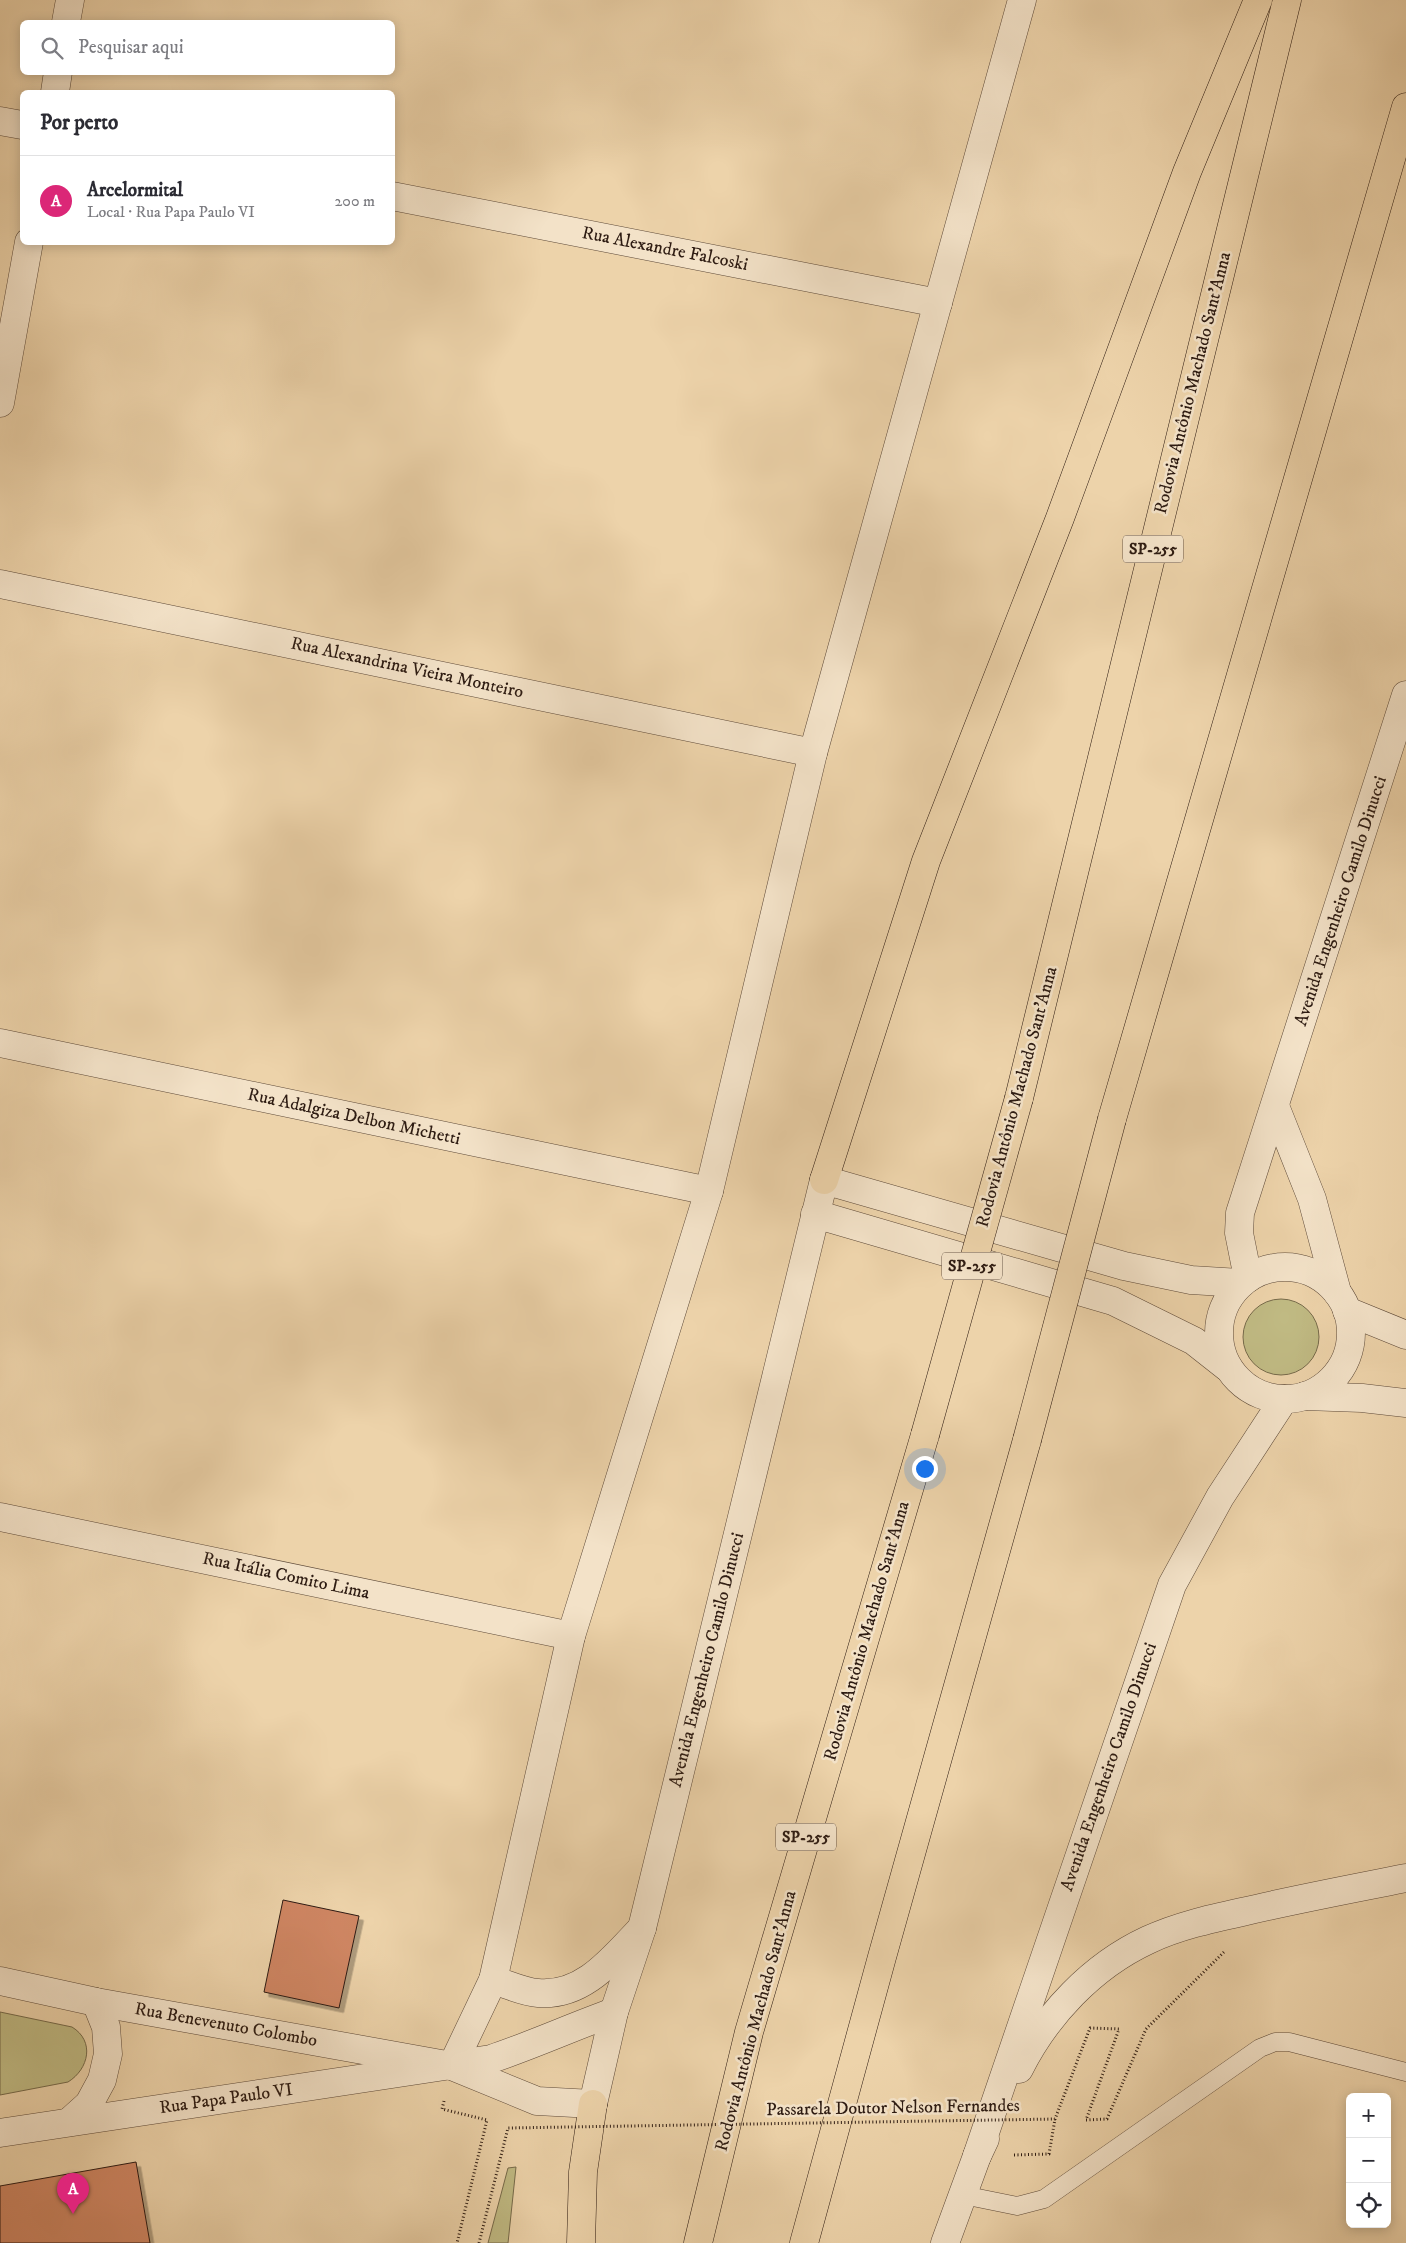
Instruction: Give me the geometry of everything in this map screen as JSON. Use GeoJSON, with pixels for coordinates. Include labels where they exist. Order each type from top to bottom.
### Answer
{"type":"FeatureCollection","features":[{"type":"Feature","properties":{"kind":"highway"},"geometry":{"type":"LineString","coordinates":[[824,1180],[926,861],[1060,518],[1187,172],[1258,0]]}},
{"type":"Feature","properties":{"kind":"highway","name":"Rodovia Antônio Machado Sant'Anna"},"geometry":{"type":"LineString","coordinates":[[698,2243],[748,2032],[925,1435],[1019,1098],[1287,0]]}},
{"type":"Feature","properties":{"kind":"highway"},"geometry":{"type":"LineString","coordinates":[[804,2243],[1026,1440],[1112,1119],[1406,107]]}},
{"type":"Feature","properties":{"kind":"highway"},"geometry":{"type":"LineString","coordinates":[[581,2243],[583,2172],[593,2104]]}},
{"type":"Feature","properties":{"kind":"street"},"geometry":{"type":"LineString","coordinates":[[66,20],[70,0]]}},
{"type":"Feature","properties":{"kind":"street"},"geometry":{"type":"LineString","coordinates":[[452,2066],[493,1980],[572,1636],[709,1191],[813,753],[1022,0]]}},
{"type":"Feature","properties":{"kind":"street"},"geometry":{"type":"LineString","coordinates":[[55,90],[58,75]]}},
{"type":"Feature","properties":{"kind":"street"},"geometry":{"type":"LineString","coordinates":[[0,121],[20,125]]}},
{"type":"Feature","properties":{"kind":"street","name":"Rua Alexandre Falcoski"},"geometry":{"type":"LineString","coordinates":[[395,197],[938,303]]}},
{"type":"Feature","properties":{"kind":"street"},"geometry":{"type":"LineString","coordinates":[[0,403],[28,245]]}},
{"type":"Feature","properties":{"kind":"street","name":"Rua Alexandrina Vieira Monteiro"},"geometry":{"type":"LineString","coordinates":[[0,584],[813,753]]}},
{"type":"Feature","properties":{"kind":"street","name":"Avenida Engenheiro Camilo Dinucci"},"geometry":{"type":"LineString","coordinates":[[1244,1281],[1239,1233],[1240,1213],[1406,695]]}},
{"type":"Feature","properties":{"kind":"street","name":"Rua Adalgiza Delbon Michetti"},"geometry":{"type":"LineString","coordinates":[[0,1043],[709,1191]]}},
{"type":"Feature","properties":{"kind":"street"},"geometry":{"type":"LineString","coordinates":[[1275,1106],[1312,1199],[1351,1331],[1349,1352],[1339,1371],[1324,1386],[1294,1398]]}},
{"type":"Feature","properties":{"kind":"street"},"geometry":{"type":"LineString","coordinates":[[824,1180],[1124,1266],[1191,1280],[1244,1281]]}},
{"type":"Feature","properties":{"kind":"street","name":"Avenida Engenheiro Camilo Dinucci"},"geometry":{"type":"LineString","coordinates":[[593,2104],[614,2012],[642,1928],[824,1180]]}},
{"type":"Feature","properties":{"kind":"street"},"geometry":{"type":"LineString","coordinates":[[815,1214],[1113,1301],[1194,1341],[1227,1367],[1242,1384],[1261,1395],[1294,1398],[1362,1398],[1406,1403]]}},
{"type":"Feature","properties":{"kind":"street"},"geometry":{"type":"LineString","coordinates":[[1227,1367],[1219,1346],[1219,1323],[1226,1302],[1244,1281],[1271,1268],[1296,1267],[1319,1276],[1342,1301],[1406,1335]]}},
{"type":"Feature","properties":{"kind":"street","name":"Avenida Engenheiro Camilo Dinucci"},"geometry":{"type":"LineString","coordinates":[[945,2243],[977,2156],[1172,1585],[1220,1497],[1294,1398]]}},
{"type":"Feature","properties":{"kind":"street","name":"Rua Itália Comito Lima"},"geometry":{"type":"LineString","coordinates":[[0,1517],[572,1636]]}},
{"type":"Feature","properties":{"kind":"street","name":"Avenida Engenheiro Camilo Dinucci"},"geometry":{"type":"LineString","coordinates":[[977,2156],[1030,2047],[1053,2014],[1081,1986],[1113,1960],[1147,1940],[1185,1925],[1290,1901],[1406,1878]]}},
{"type":"Feature","properties":{"kind":"street"},"geometry":{"type":"LineString","coordinates":[[493,1980],[537,1993],[560,1993],[581,1985],[600,1971],[642,1928]]}},
{"type":"Feature","properties":{"kind":"street","name":"Rua Benevenuto Colombo"},"geometry":{"type":"LineString","coordinates":[[0,1981],[96,2002],[452,2066],[537,2101],[593,2104]]}},
{"type":"Feature","properties":{"kind":"street"},"geometry":{"type":"LineString","coordinates":[[69,2122],[89,2104],[102,2080],[108,2054],[106,2027],[96,2002]]}},
{"type":"Feature","properties":{"kind":"street","name":"Rua Benevenuto Colombo"},"geometry":{"type":"LineString","coordinates":[[452,2066],[501,2056],[614,2012]]}},
{"type":"Feature","properties":{"kind":"street","name":"Rua Papa Paulo VI"},"geometry":{"type":"LineString","coordinates":[[0,2133],[452,2066]]}},
{"type":"Feature","properties":{"kind":"lane"},"geometry":{"type":"LineString","coordinates":[[962,2195],[1017,2206],[1044,2199],[1260,2048],[1275,2042],[1289,2042],[1406,2072]]}},
{"type":"Feature","properties":{"kind":"path"},"geometry":{"type":"LineString","coordinates":[[1049,2154],[1055,2119],[1090,2028],[1119,2029],[1086,2120],[1108,2119],[1146,2029],[1214,1960],[1230,1948]]}},
{"type":"Feature","properties":{"kind":"path","name":"Passarela Doutor Nelson Fernandes"},"geometry":{"type":"LineString","coordinates":[[479,2243],[508,2128],[1055,2119]]}},
{"type":"Feature","properties":{"kind":"path"},"geometry":{"type":"LineString","coordinates":[[457,2243],[487,2120]]}},
{"type":"Feature","properties":{"kind":"shaded area"},"geometry":{"type":"Polygon","coordinates":[[[1281,1299],[1295,1302],[1308,1310],[1316,1323],[1319,1337],[1316,1351],[1308,1364],[1295,1372],[1281,1375],[1267,1372],[1254,1364],[1246,1351],[1243,1337],[1246,1323],[1254,1310],[1267,1302],[1281,1299]]]}},
{"type":"Feature","properties":{"kind":"shaded area"},"geometry":{"type":"Polygon","coordinates":[[[0,2012],[72,2027],[84,2040],[86,2047],[85,2063],[81,2070],[68,2082],[0,2095],[0,2012]]]}},
{"type":"Feature","properties":{"kind":"shaded area"},"geometry":{"type":"Polygon","coordinates":[[[516,2167],[508,2243],[488,2243],[508,2168],[516,2167]]]}},
{"type":"Feature","properties":{"kind":"building"},"geometry":{"type":"Polygon","coordinates":[[[283,1900],[359,1916],[339,2008],[264,1992],[283,1900]]]}},
{"type":"Feature","properties":{"kind":"building"},"geometry":{"type":"Polygon","coordinates":[[[136,2162],[150,2243],[0,2243],[0,2186],[136,2162]]]}},
{"type":"Feature","properties":{"kind":"place","name":"Arcelormital"},"geometry":{"type":"Point","coordinates":[73,2214]}}]}
